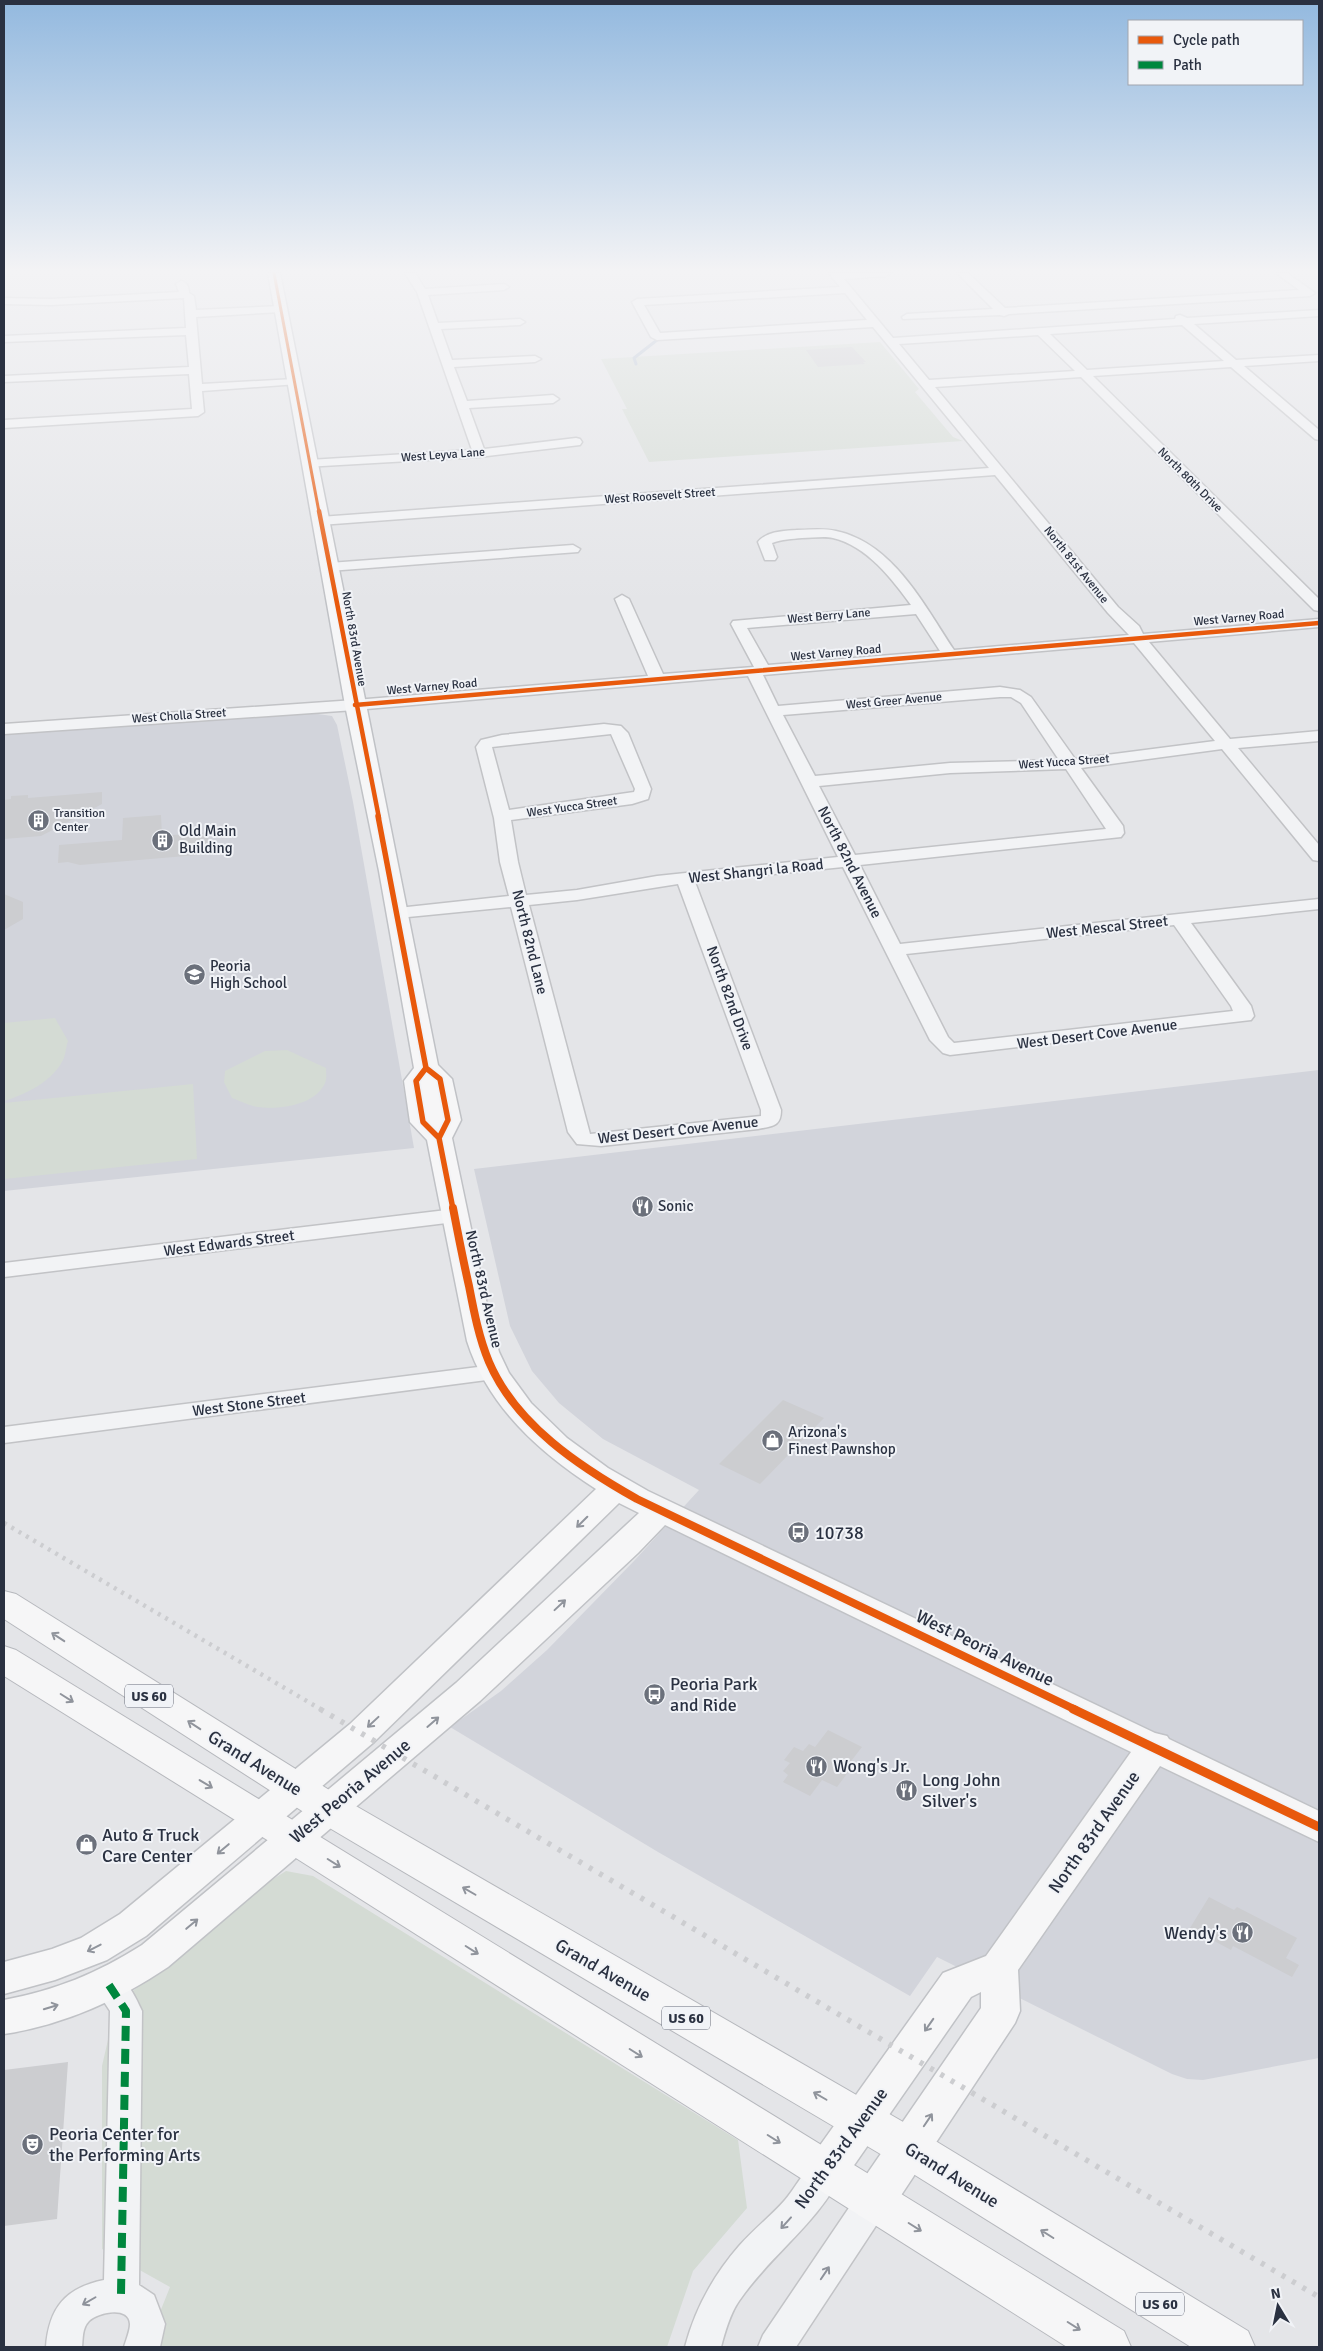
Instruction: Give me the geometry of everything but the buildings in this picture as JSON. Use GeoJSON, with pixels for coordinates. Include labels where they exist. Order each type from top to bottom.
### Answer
{"type":"FeatureCollection","features":[{"type":"Feature","properties":{"kind":"highway","name":"Grand Avenue"},"geometry":{"type":"LineString","coordinates":[[4,1603],[328,1809],[862,2120],[1232,2347]]}},
{"type":"Feature","properties":{"kind":"highway"},"geometry":{"type":"LineString","coordinates":[[4,1659],[277,1827],[1108,2347]]}},
{"type":"Feature","properties":{"kind":"main road","name":"North 83rd Avenue"},"geometry":{"type":"LineString","coordinates":[[294,383],[354,705],[398,913],[426,1068],[416,1081],[423,1122],[439,1138],[479,1332],[494,1373],[507,1395],[530,1422],[638,1499]]}},
{"type":"Feature","properties":{"kind":"main road","name":"West Peoria Avenue"},"geometry":{"type":"LineString","coordinates":[[638,1499],[1155,1746],[1319,1827]]}},
{"type":"Feature","properties":{"kind":"main road","name":"West Peoria Avenue"},"geometry":{"type":"LineString","coordinates":[[4,2017],[34,2012],[70,2002],[109,1985],[155,1956],[277,1827],[295,1788],[638,1499]]}},
{"type":"Feature","properties":{"kind":"main road","name":"West Peoria Avenue"},"geometry":{"type":"LineString","coordinates":[[4,1978],[54,1964],[94,1949],[133,1925],[277,1827],[328,1809],[468,1692],[627,1545],[638,1499]]}},
{"type":"Feature","properties":{"kind":"main road","name":"North 83rd Avenue"},"geometry":{"type":"LineString","coordinates":[[826,2170],[957,1985],[999,1967],[1155,1746]]}},
{"type":"Feature","properties":{"kind":"main road"},"geometry":{"type":"LineString","coordinates":[[873,2201],[1001,2011],[999,1967]]}},
{"type":"Feature","properties":{"kind":"street"},"geometry":{"type":"LineString","coordinates":[[4,424],[198,412],[195,383]]}},
{"type":"Feature","properties":{"kind":"street"},"geometry":{"type":"LineString","coordinates":[[196,388],[282,383]]}},
{"type":"Feature","properties":{"kind":"street"},"geometry":{"type":"LineString","coordinates":[[454,383],[478,453]]}},
{"type":"Feature","properties":{"kind":"street"},"geometry":{"type":"LineString","coordinates":[[927,384],[947,383]]}},
{"type":"Feature","properties":{"kind":"street","name":"North 80th Drive"},"geometry":{"type":"LineString","coordinates":[[1092,383],[1319,607]]}},
{"type":"Feature","properties":{"kind":"street"},"geometry":{"type":"LineString","coordinates":[[1256,383],[1319,436]]}},
{"type":"Feature","properties":{"kind":"street","name":"North 81st Avenue"},"geometry":{"type":"LineString","coordinates":[[927,384],[1113,610],[1134,629],[1138,638],[1319,856]]}},
{"type":"Feature","properties":{"kind":"street"},"geometry":{"type":"LineString","coordinates":[[462,405],[554,399]]}},
{"type":"Feature","properties":{"kind":"street","name":"West Leyva Lane"},"geometry":{"type":"LineString","coordinates":[[309,464],[478,453],[576,442]]}},
{"type":"Feature","properties":{"kind":"street","name":"West Roosevelt Street"},"geometry":{"type":"LineString","coordinates":[[320,521],[999,471]]}},
{"type":"Feature","properties":{"kind":"street"},"geometry":{"type":"LineString","coordinates":[[770,557],[765,547],[765,542],[788,535],[824,533],[838,535],[858,544],[892,571],[950,655]]}},
{"type":"Feature","properties":{"kind":"street"},"geometry":{"type":"LineString","coordinates":[[329,567],[573,549]]}},
{"type":"Feature","properties":{"kind":"street"},"geometry":{"type":"LineString","coordinates":[[622,599],[657,679]]}},
{"type":"Feature","properties":{"kind":"street","name":"West Berry Lane"},"geometry":{"type":"LineString","coordinates":[[738,624],[920,609]]}},
{"type":"Feature","properties":{"kind":"street","name":"West Varney Road"},"geometry":{"type":"LineString","coordinates":[[354,705],[1319,623]]}},
{"type":"Feature","properties":{"kind":"street","name":"North 82nd Avenue"},"geometry":{"type":"LineString","coordinates":[[738,624],[774,712],[940,1040],[950,1049]]}},
{"type":"Feature","properties":{"kind":"street","name":"West Greer Avenue"},"geometry":{"type":"LineString","coordinates":[[774,712],[1000,692],[1015,693],[1026,700],[1071,764]]}},
{"type":"Feature","properties":{"kind":"street","name":"West Cholla Street"},"geometry":{"type":"LineString","coordinates":[[4,729],[354,705]]}},
{"type":"Feature","properties":{"kind":"street","name":"North 82nd Lane"},"geometry":{"type":"LineString","coordinates":[[584,1140],[578,1132],[509,862],[507,838],[484,747],[487,743],[615,729],[620,733],[642,789],[642,795]]}},
{"type":"Feature","properties":{"kind":"street","name":"West Yucca Street"},"geometry":{"type":"LineString","coordinates":[[809,782],[950,768],[1071,764],[1226,744],[1319,736]]}},
{"type":"Feature","properties":{"kind":"street","name":"West Shangri la Road"},"geometry":{"type":"LineString","coordinates":[[398,913],[520,902],[685,878],[1115,834],[1114,826],[1071,764]]}},
{"type":"Feature","properties":{"kind":"street","name":"West Yucca Street"},"geometry":{"type":"LineString","coordinates":[[502,816],[632,799],[642,795]]}},
{"type":"Feature","properties":{"kind":"street","name":"North 82nd Drive"},"geometry":{"type":"LineString","coordinates":[[685,878],[771,1110],[771,1119]]}},
{"type":"Feature","properties":{"kind":"street","name":"West Mescal Street"},"geometry":{"type":"LineString","coordinates":[[894,950],[1319,904]]}},
{"type":"Feature","properties":{"kind":"street","name":"West Desert Cove Avenue"},"geometry":{"type":"LineString","coordinates":[[950,1049],[1244,1016],[1241,1006],[1179,919]]}},
{"type":"Feature","properties":{"kind":"street","name":"West Desert Cove Avenue"},"geometry":{"type":"LineString","coordinates":[[584,1140],[601,1140],[758,1123],[771,1119]]}},
{"type":"Feature","properties":{"kind":"street","name":"West Edwards Street"},"geometry":{"type":"LineString","coordinates":[[4,1270],[455,1216]]}},
{"type":"Feature","properties":{"kind":"street","name":"West Stone Street"},"geometry":{"type":"LineString","coordinates":[[4,1435],[494,1373]]}},
{"type":"Feature","properties":{"kind":"street"},"geometry":{"type":"LineString","coordinates":[[109,1985],[120,1999],[126,2011],[121,2294]]}},
{"type":"Feature","properties":{"kind":"street","name":"North 83rd Avenue"},"geometry":{"type":"LineString","coordinates":[[703,2347],[726,2290],[752,2257],[797,2210],[826,2170]]}},
{"type":"Feature","properties":{"kind":"street"},"geometry":{"type":"LineString","coordinates":[[776,2347],[873,2201]]}},
{"type":"Feature","properties":{"kind":"street"},"geometry":{"type":"LineString","coordinates":[[64,2347],[65,2328],[72,2316],[82,2305],[94,2298],[108,2294],[121,2294],[133,2299],[142,2308],[147,2320],[148,2333],[142,2347]]}},
{"type":"Feature","properties":{"kind":"shaded area"},"geometry":{"type":"Polygon","coordinates":[[[613,383],[914,383],[919,389],[915,392],[953,437],[963,441],[649,462],[622,409],[627,409],[613,383]]]}},
{"type":"Feature","properties":{"kind":"shaded area","name":"Peoria High School"},"geometry":{"type":"Polygon","coordinates":[[[311,713],[332,716],[337,725],[353,802],[414,1148],[4,1191],[4,734],[225,716],[311,713]]]}},
{"type":"Feature","properties":{"kind":"shaded area"},"geometry":{"type":"Polygon","coordinates":[[[55,1018],[68,1041],[63,1060],[52,1075],[38,1086],[4,1101],[4,1023],[55,1018]]]}},
{"type":"Feature","properties":{"kind":"shaded area"},"geometry":{"type":"Polygon","coordinates":[[[287,1050],[326,1068],[325,1083],[314,1096],[296,1104],[276,1108],[248,1105],[232,1098],[224,1082],[225,1071],[265,1051],[287,1050]]]}},
{"type":"Feature","properties":{"kind":"shaded area"},"geometry":{"type":"Polygon","coordinates":[[[1319,1070],[1319,2058],[1203,2080],[1187,2079],[1172,2074],[937,1957],[910,1996],[658,1852],[450,1727],[501,1691],[547,1650],[634,1561],[699,1490],[603,1439],[559,1403],[532,1371],[510,1326],[474,1169],[1319,1070]]]}},
{"type":"Feature","properties":{"kind":"shaded area"},"geometry":{"type":"Polygon","coordinates":[[[193,1084],[197,1159],[4,1179],[4,1103],[193,1084]]]}},
{"type":"Feature","properties":{"kind":"shaded area"},"geometry":{"type":"Polygon","coordinates":[[[286,1871],[313,1876],[738,2140],[747,2208],[693,2271],[667,2347],[146,2347],[170,2287],[102,2249],[102,2066],[116,2005],[249,1894],[286,1871]]]}},
{"type":"Feature","properties":{"kind":"railway"},"geometry":{"type":"LineString","coordinates":[[4,1523],[322,1710]]}},
{"type":"Feature","properties":{"kind":"railway"},"geometry":{"type":"LineString","coordinates":[[320,1709],[1319,2297]]}},
{"type":"Feature","properties":{"kind":"marked path"},"geometry":{"type":"LineString","coordinates":[[109,1985],[120,1999],[126,2011],[121,2294]]}},
{"type":"Feature","properties":{"kind":"cycle path"},"geometry":{"type":"LineString","coordinates":[[295,383],[355,705],[390,871],[426,1068],[440,1079],[448,1120],[439,1138]]}},
{"type":"Feature","properties":{"kind":"cycle path"},"geometry":{"type":"LineString","coordinates":[[355,705],[1319,623]]}},
{"type":"Feature","properties":{"kind":"cycle path"},"geometry":{"type":"LineString","coordinates":[[426,1068],[416,1081],[423,1122],[439,1138],[476,1319],[485,1352],[494,1373],[506,1392],[520,1410],[556,1445],[597,1475],[637,1499],[1319,1827]]}},
{"type":"Feature","properties":{"kind":"place","name":"Transition Center"},"geometry":{"type":"Point","coordinates":[38,820]}},
{"type":"Feature","properties":{"kind":"place","name":"Old Main Building"},"geometry":{"type":"Point","coordinates":[163,840]}},
{"type":"Feature","properties":{"kind":"place","name":"Peoria High School"},"geometry":{"type":"Point","coordinates":[194,975]}},
{"type":"Feature","properties":{"kind":"place","name":"Sonic"},"geometry":{"type":"Point","coordinates":[642,1206]}},
{"type":"Feature","properties":{"kind":"place","name":"Arizona's Finest Pawnshop"},"geometry":{"type":"Point","coordinates":[772,1441]}},
{"type":"Feature","properties":{"kind":"place","name":"10738"},"geometry":{"type":"Point","coordinates":[799,1533]}},
{"type":"Feature","properties":{"kind":"place","name":"Peoria Park and Ride"},"geometry":{"type":"Point","coordinates":[654,1694]}},
{"type":"Feature","properties":{"kind":"place","name":"Wong's Jr."},"geometry":{"type":"Point","coordinates":[817,1766]}},
{"type":"Feature","properties":{"kind":"place","name":"Long John Silver's"},"geometry":{"type":"Point","coordinates":[906,1790]}},
{"type":"Feature","properties":{"kind":"place","name":"Auto & Truck Care Center"},"geometry":{"type":"Point","coordinates":[86,1845]}},
{"type":"Feature","properties":{"kind":"place","name":"Wendy's"},"geometry":{"type":"Point","coordinates":[1243,1933]}},
{"type":"Feature","properties":{"kind":"place","name":"Peoria Center for the Performing Arts"},"geometry":{"type":"Point","coordinates":[33,2144]}}]}
